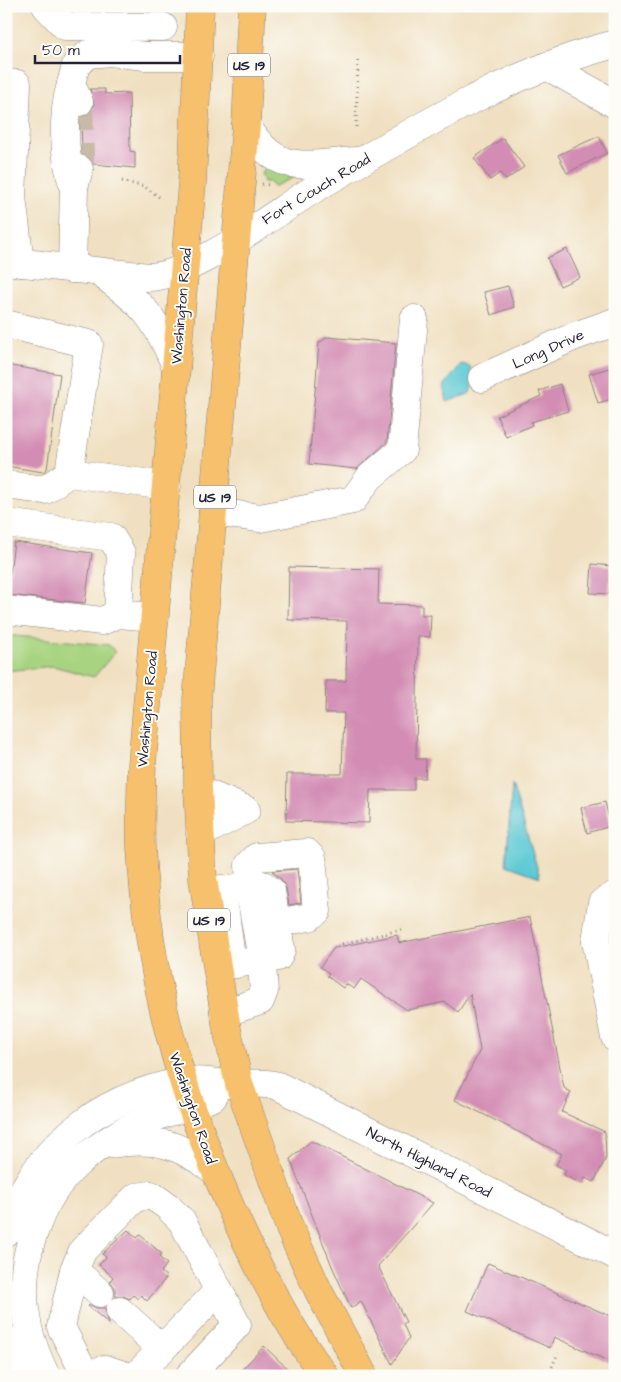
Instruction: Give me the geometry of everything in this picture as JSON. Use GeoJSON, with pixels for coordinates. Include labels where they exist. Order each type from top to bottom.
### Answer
{"type":"FeatureCollection","features":[{"type":"Feature","properties":{"kind":"main road","name":"Washington Road"},"geometry":{"type":"LineString","coordinates":[[200,6],[199,56],[185,268],[142,764],[141,846],[146,909],[157,984],[169,1038],[182,1082],[215,1171],[249,1248],[282,1312],[325,1376]]}},
{"type":"Feature","properties":{"kind":"main road","name":"US 19"},"geometry":{"type":"LineString","coordinates":[[252,6],[246,124],[197,699],[200,834],[230,888],[224,1013],[239,1084],[290,1229],[320,1292],[364,1376]]}},
{"type":"Feature","properties":{"kind":"street"},"geometry":{"type":"LineString","coordinates":[[46,6],[65,26],[164,17],[154,55]]}},
{"type":"Feature","properties":{"kind":"street","name":"Fort Couch Road"},"geometry":{"type":"LineString","coordinates":[[13,262],[100,273],[156,277],[185,268],[235,241],[289,204],[430,122],[548,66],[615,44]]}},
{"type":"Feature","properties":{"kind":"street"},"geometry":{"type":"LineString","coordinates":[[72,269],[76,186],[67,167],[66,101],[75,93],[76,65],[88,54],[110,52],[199,56]]}},
{"type":"Feature","properties":{"kind":"street"},"geometry":{"type":"LineString","coordinates":[[548,66],[615,104]]}},
{"type":"Feature","properties":{"kind":"street"},"geometry":{"type":"LineString","coordinates":[[6,83],[17,84],[12,197],[13,262]]}},
{"type":"Feature","properties":{"kind":"street"},"geometry":{"type":"LineString","coordinates":[[246,124],[264,152],[278,160],[296,165],[363,160]]}},
{"type":"Feature","properties":{"kind":"street"},"geometry":{"type":"LineString","coordinates":[[100,273],[133,297],[147,312],[159,328],[176,368]]}},
{"type":"Feature","properties":{"kind":"street"},"geometry":{"type":"LineString","coordinates":[[213,512],[260,518],[353,500],[370,477],[402,450],[414,319]]}},
{"type":"Feature","properties":{"kind":"street","name":"Long Drive"},"geometry":{"type":"LineString","coordinates":[[482,378],[575,336],[615,322]]}},
{"type":"Feature","properties":{"kind":"street"},"geometry":{"type":"LineString","coordinates":[[6,324],[89,344],[70,473]]}},
{"type":"Feature","properties":{"kind":"street"},"geometry":{"type":"LineString","coordinates":[[6,485],[45,490],[70,473],[167,486]]}},
{"type":"Feature","properties":{"kind":"street"},"geometry":{"type":"LineString","coordinates":[[6,522],[110,537],[121,553],[118,614]]}},
{"type":"Feature","properties":{"kind":"street"},"geometry":{"type":"LineString","coordinates":[[6,610],[102,621],[118,614],[155,618]]}},
{"type":"Feature","properties":{"kind":"street"},"geometry":{"type":"LineString","coordinates":[[198,790],[246,810],[200,834]]}},
{"type":"Feature","properties":{"kind":"street"},"geometry":{"type":"LineString","coordinates":[[230,888],[249,864],[257,858],[307,853],[312,858],[317,911],[310,917],[276,923]]}},
{"type":"Feature","properties":{"kind":"street"},"geometry":{"type":"LineString","coordinates":[[230,888],[263,885],[271,891],[280,950],[278,958],[261,961]]}},
{"type":"Feature","properties":{"kind":"street"},"geometry":{"type":"LineString","coordinates":[[224,1013],[260,1002],[264,991],[251,896],[230,888]]}},
{"type":"Feature","properties":{"kind":"street"},"geometry":{"type":"LineString","coordinates":[[614,1025],[596,942],[602,903],[615,895]]}},
{"type":"Feature","properties":{"kind":"street"},"geometry":{"type":"LineString","coordinates":[[6,1232],[23,1188],[67,1134],[109,1106],[182,1082]]}},
{"type":"Feature","properties":{"kind":"street","name":"North Highland Road"},"geometry":{"type":"LineString","coordinates":[[182,1082],[239,1084],[261,1082],[278,1086],[615,1255]]}},
{"type":"Feature","properties":{"kind":"street"},"geometry":{"type":"LineString","coordinates":[[46,1376],[27,1323],[24,1290],[26,1261],[41,1218],[62,1180],[79,1162],[126,1130],[149,1119],[191,1107],[239,1084]]}},
{"type":"Feature","properties":{"kind":"street"},"geometry":{"type":"LineString","coordinates":[[104,1144],[135,1140],[161,1141],[185,1150],[215,1171]]}},
{"type":"Feature","properties":{"kind":"street"},"geometry":{"type":"LineString","coordinates":[[127,1376],[105,1369],[86,1376],[61,1327],[78,1260],[136,1197],[152,1195],[167,1206],[182,1221],[237,1325],[189,1376]]}},
{"type":"Feature","properties":{"kind":"street"},"geometry":{"type":"LineString","coordinates":[[78,1260],[100,1293]]}},
{"type":"Feature","properties":{"kind":"street"},"geometry":{"type":"LineString","coordinates":[[136,1376],[219,1290]]}},
{"type":"Feature","properties":{"kind":"street"},"geometry":{"type":"LineString","coordinates":[[120,1311],[162,1349]]}},
{"type":"Feature","properties":{"kind":"street"},"geometry":{"type":"LineString","coordinates":[[6,1340],[20,1376]]}},
{"type":"Feature","properties":{"kind":"path"},"geometry":{"type":"LineString","coordinates":[[356,127],[358,60]]}},
{"type":"Feature","properties":{"kind":"path"},"geometry":{"type":"LineString","coordinates":[[122,181],[145,188],[162,199]]}},
{"type":"Feature","properties":{"kind":"path"},"geometry":{"type":"LineString","coordinates":[[342,944],[404,929]]}},
{"type":"Feature","properties":{"kind":"path"},"geometry":{"type":"LineString","coordinates":[[548,1376],[558,1353]]}},
{"type":"Feature","properties":{"kind":"green space"},"geometry":{"type":"Polygon","coordinates":[[[267,167],[295,177],[273,187],[271,182],[264,182],[261,173],[267,167]]]}},
{"type":"Feature","properties":{"kind":"green space"},"geometry":{"type":"Polygon","coordinates":[[[6,635],[109,645],[115,652],[94,677],[53,666],[6,671],[6,635]]]}},
{"type":"Feature","properties":{"kind":"water"},"geometry":{"type":"Polygon","coordinates":[[[461,364],[470,366],[473,388],[469,394],[447,402],[444,386],[461,364]]]}},
{"type":"Feature","properties":{"kind":"water"},"geometry":{"type":"Polygon","coordinates":[[[512,784],[540,877],[506,865],[512,784]]]}},
{"type":"Feature","properties":{"kind":"building"},"geometry":{"type":"Polygon","coordinates":[[[90,89],[105,89],[105,94],[129,93],[130,151],[135,152],[135,168],[94,164],[90,158],[82,154],[81,117],[91,112],[94,104],[90,89]]]}},
{"type":"Feature","properties":{"kind":"building"},"geometry":{"type":"Polygon","coordinates":[[[599,136],[607,153],[567,173],[558,155],[599,136]]]}},
{"type":"Feature","properties":{"kind":"building"},"geometry":{"type":"Polygon","coordinates":[[[503,138],[524,167],[506,180],[500,173],[490,180],[474,158],[503,138]]]}},
{"type":"Feature","properties":{"kind":"building"},"geometry":{"type":"Polygon","coordinates":[[[567,249],[580,277],[560,286],[547,258],[567,249]]]}},
{"type":"Feature","properties":{"kind":"building"},"geometry":{"type":"Polygon","coordinates":[[[508,286],[514,307],[491,315],[484,292],[508,286]]]}},
{"type":"Feature","properties":{"kind":"building"},"geometry":{"type":"Polygon","coordinates":[[[327,337],[396,343],[387,442],[357,469],[309,464],[319,343],[327,337]]]}},
{"type":"Feature","properties":{"kind":"building"},"geometry":{"type":"Polygon","coordinates":[[[6,365],[60,374],[47,469],[43,472],[6,466],[6,365]]]}},
{"type":"Feature","properties":{"kind":"building"},"geometry":{"type":"Polygon","coordinates":[[[609,368],[615,387],[615,398],[598,403],[589,374],[609,368]]]}},
{"type":"Feature","properties":{"kind":"building"},"geometry":{"type":"Polygon","coordinates":[[[560,384],[568,411],[531,422],[532,425],[506,437],[497,416],[541,396],[539,391],[560,384]]]}},
{"type":"Feature","properties":{"kind":"building"},"geometry":{"type":"Polygon","coordinates":[[[14,542],[92,553],[85,603],[7,595],[14,542]]]}},
{"type":"Feature","properties":{"kind":"building"},"geometry":{"type":"Polygon","coordinates":[[[592,564],[611,566],[609,594],[590,593],[592,564]]]}},
{"type":"Feature","properties":{"kind":"building"},"geometry":{"type":"Polygon","coordinates":[[[289,567],[379,569],[378,604],[422,605],[422,615],[431,615],[430,637],[418,636],[416,759],[426,759],[425,778],[414,778],[414,790],[370,790],[369,823],[286,821],[287,774],[342,774],[344,713],[325,713],[326,681],[346,681],[347,621],[288,620],[289,567]]]}},
{"type":"Feature","properties":{"kind":"building"},"geometry":{"type":"Polygon","coordinates":[[[605,802],[611,826],[587,833],[581,808],[605,802]]]}},
{"type":"Feature","properties":{"kind":"building"},"geometry":{"type":"Polygon","coordinates":[[[297,869],[301,903],[289,905],[286,888],[281,879],[272,871],[297,869]]]}},
{"type":"Feature","properties":{"kind":"building"},"geometry":{"type":"Polygon","coordinates":[[[530,917],[564,1088],[571,1092],[562,1112],[605,1132],[606,1158],[594,1182],[585,1178],[582,1184],[564,1175],[566,1170],[556,1165],[562,1154],[455,1100],[480,1050],[470,994],[458,1012],[445,1002],[407,1010],[361,979],[354,989],[346,984],[343,988],[327,976],[329,973],[320,967],[334,948],[397,935],[399,943],[530,917]]]}},
{"type":"Feature","properties":{"kind":"building"},"geometry":{"type":"Polygon","coordinates":[[[311,1141],[433,1203],[378,1266],[406,1322],[403,1324],[409,1338],[392,1364],[361,1301],[351,1308],[332,1266],[290,1159],[311,1141]]]}},
{"type":"Feature","properties":{"kind":"building"},"geometry":{"type":"Polygon","coordinates":[[[128,1230],[137,1238],[140,1235],[162,1254],[159,1257],[167,1264],[161,1272],[167,1277],[147,1301],[141,1295],[138,1299],[133,1295],[130,1299],[123,1296],[115,1296],[115,1288],[110,1281],[113,1277],[99,1265],[106,1257],[102,1254],[128,1230]]]}},
{"type":"Feature","properties":{"kind":"building"},"geometry":{"type":"Polygon","coordinates":[[[488,1263],[615,1318],[615,1364],[554,1337],[550,1348],[467,1311],[488,1263]]]}},
{"type":"Feature","properties":{"kind":"building"},"geometry":{"type":"Polygon","coordinates":[[[88,1306],[97,1308],[105,1308],[109,1324],[88,1306]]]}},
{"type":"Feature","properties":{"kind":"building"},"geometry":{"type":"Polygon","coordinates":[[[264,1346],[295,1376],[236,1376],[264,1346]]]}},
{"type":"Feature","properties":{"kind":"tunnel"},"geometry":{"type":"LineString","coordinates":[[79,102],[80,166]]}}]}
